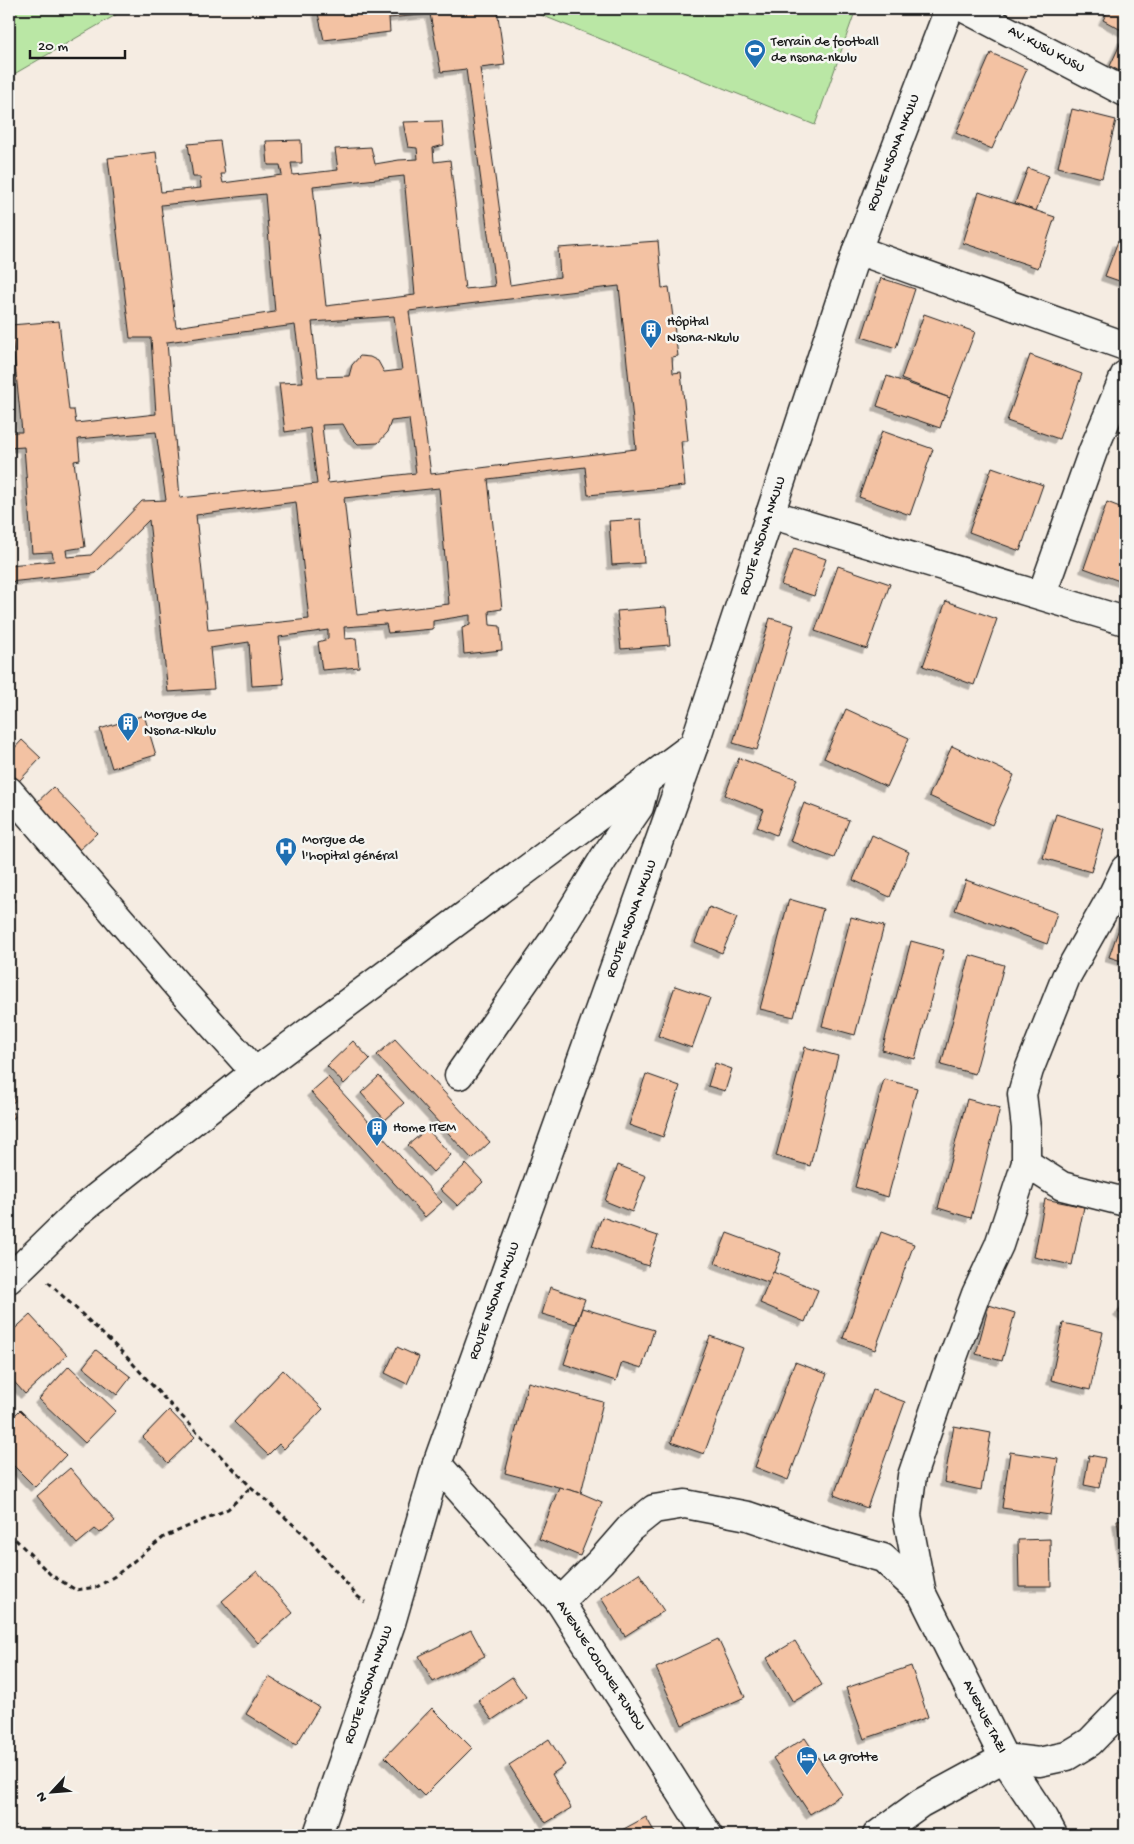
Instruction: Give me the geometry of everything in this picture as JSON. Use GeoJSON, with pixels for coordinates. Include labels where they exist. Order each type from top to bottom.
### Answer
{"type":"FeatureCollection","features":[{"type":"Feature","properties":{"kind":"street","name":"ROUTE NSONA NKULU"},"geometry":{"type":"LineString","coordinates":[[320,1834],[391,1623],[437,1464],[694,745],[857,250],[948,9]]}},
{"type":"Feature","properties":{"kind":"street","name":"AV.KUSU KUSU"},"geometry":{"type":"LineString","coordinates":[[966,9],[1125,92]]}},
{"type":"Feature","properties":{"kind":"street"},"geometry":{"type":"LineString","coordinates":[[857,250],[1125,346]]}},
{"type":"Feature","properties":{"kind":"street"},"geometry":{"type":"LineString","coordinates":[[1042,594],[1093,451],[1125,375]]}},
{"type":"Feature","properties":{"kind":"street"},"geometry":{"type":"LineString","coordinates":[[770,514],[1125,620]]}},
{"type":"Feature","properties":{"kind":"street"},"geometry":{"type":"LineString","coordinates":[[18,1271],[78,1212],[254,1072],[694,745]]}},
{"type":"Feature","properties":{"kind":"street"},"geometry":{"type":"LineString","coordinates":[[459,1075],[556,938],[604,858],[639,806],[646,780]]}},
{"type":"Feature","properties":{"kind":"street"},"geometry":{"type":"LineString","coordinates":[[9,791],[189,1000],[254,1072]]}},
{"type":"Feature","properties":{"kind":"street"},"geometry":{"type":"LineString","coordinates":[[922,1594],[907,1516],[912,1476],[976,1294],[999,1245],[1026,1164],[1026,1128],[1022,1094],[1029,1070],[1066,977],[1125,869]]}},
{"type":"Feature","properties":{"kind":"street"},"geometry":{"type":"LineString","coordinates":[[1026,1164],[1062,1186],[1125,1202]]}},
{"type":"Feature","properties":{"kind":"street","name":"AVENUE COLONEL FUNDU"},"geometry":{"type":"LineString","coordinates":[[437,1464],[560,1602],[708,1835]]}},
{"type":"Feature","properties":{"kind":"street"},"geometry":{"type":"LineString","coordinates":[[560,1602],[601,1562],[629,1529],[654,1510],[684,1504],[748,1516],[822,1541],[883,1558],[922,1594]]}},
{"type":"Feature","properties":{"kind":"street"},"geometry":{"type":"LineString","coordinates":[[883,1558],[907,1516]]}},
{"type":"Feature","properties":{"kind":"street","name":"AVENUE TAZI"},"geometry":{"type":"LineString","coordinates":[[922,1594],[1004,1758],[1044,1818],[1053,1835]]}},
{"type":"Feature","properties":{"kind":"street"},"geometry":{"type":"LineString","coordinates":[[877,1835],[921,1803],[1004,1758],[1039,1762],[1067,1756],[1090,1742],[1125,1706]]}},
{"type":"Feature","properties":{"kind":"path"},"geometry":{"type":"LineString","coordinates":[[18,1271],[125,1355],[161,1395],[251,1487],[306,1536],[358,1596],[391,1623]]}},
{"type":"Feature","properties":{"kind":"path"},"geometry":{"type":"LineString","coordinates":[[9,1533],[51,1575],[76,1590],[97,1587],[115,1576],[164,1537],[228,1509],[251,1487]]}},
{"type":"Feature","properties":{"kind":"green space"},"geometry":{"type":"Polygon","coordinates":[[[9,9],[126,9],[9,77],[9,9]]]}},
{"type":"Feature","properties":{"kind":"green space","name":"Terrain de football de nsona-nkulu"},"geometry":{"type":"Polygon","coordinates":[[[537,9],[856,9],[815,125],[536,13],[537,9]]]}},
{"type":"Feature","properties":{"kind":"building","name":"Hôpital Nsona-Nkulu"},"geometry":{"type":"Polygon","coordinates":[[[317,9],[497,9],[505,65],[480,68],[510,285],[560,277],[558,248],[658,241],[662,288],[669,287],[678,356],[672,357],[673,373],[681,372],[688,441],[681,441],[685,486],[588,495],[585,467],[488,479],[502,609],[489,611],[490,625],[500,626],[502,650],[464,654],[462,628],[470,625],[470,615],[433,621],[433,629],[388,633],[386,624],[344,627],[345,639],[356,638],[359,667],[322,670],[318,642],[328,639],[328,630],[279,637],[284,684],[252,686],[249,642],[210,648],[214,689],[168,692],[149,520],[95,573],[9,582],[9,565],[54,561],[52,552],[32,553],[24,447],[9,448],[9,432],[22,432],[11,325],[59,321],[69,410],[74,410],[76,423],[156,414],[151,338],[130,338],[108,158],[156,152],[161,192],[201,188],[200,177],[193,177],[188,144],[220,141],[225,174],[221,174],[223,183],[282,175],[280,165],[268,165],[266,141],[301,140],[302,163],[291,163],[293,175],[338,170],[335,149],[371,147],[375,164],[418,159],[417,148],[408,147],[403,122],[442,121],[444,145],[433,148],[434,162],[450,160],[465,289],[495,286],[466,69],[441,72],[430,14],[389,18],[390,32],[324,40],[317,9]],[[404,176],[313,186],[326,306],[415,295],[404,176]],[[265,194],[161,205],[176,327],[275,312],[265,194]],[[619,286],[409,311],[431,474],[636,449],[619,286]],[[394,316],[312,322],[318,377],[349,376],[352,365],[360,356],[370,357],[378,361],[384,372],[402,370],[394,316]],[[295,325],[167,342],[180,498],[317,484],[310,428],[285,432],[279,383],[303,382],[295,325]],[[409,419],[391,421],[387,433],[378,443],[358,444],[349,435],[343,424],[322,425],[328,483],[416,473],[409,419]],[[156,432],[78,439],[80,460],[74,461],[85,547],[66,550],[67,557],[91,555],[142,501],[166,500],[156,432]],[[439,488],[344,498],[357,615],[449,604],[439,488]],[[296,502],[196,515],[208,630],[309,619],[296,502]]]}},
{"type":"Feature","properties":{"kind":"building"},"geometry":{"type":"Polygon","coordinates":[[[1109,9],[1125,9],[1125,32],[1103,20],[1109,9]]]}},
{"type":"Feature","properties":{"kind":"building"},"geometry":{"type":"Polygon","coordinates":[[[1123,38],[1125,39],[1125,74],[1110,66],[1123,38]]]}},
{"type":"Feature","properties":{"kind":"building"},"geometry":{"type":"Polygon","coordinates":[[[991,53],[1027,69],[992,149],[956,133],[991,53]]]}},
{"type":"Feature","properties":{"kind":"building"},"geometry":{"type":"Polygon","coordinates":[[[1072,109],[1116,120],[1102,178],[1058,167],[1072,109]]]}},
{"type":"Feature","properties":{"kind":"building"},"geometry":{"type":"Polygon","coordinates":[[[1028,168],[1049,176],[1036,211],[1015,203],[1028,168]]]}},
{"type":"Feature","properties":{"kind":"building"},"geometry":{"type":"Polygon","coordinates":[[[979,192],[1055,217],[1038,268],[963,243],[979,192]]]}},
{"type":"Feature","properties":{"kind":"building"},"geometry":{"type":"Polygon","coordinates":[[[1118,241],[1125,244],[1125,283],[1105,276],[1118,241]]]}},
{"type":"Feature","properties":{"kind":"building"},"geometry":{"type":"Polygon","coordinates":[[[881,278],[915,289],[896,348],[862,337],[881,278]]]}},
{"type":"Feature","properties":{"kind":"building"},"geometry":{"type":"Polygon","coordinates":[[[924,314],[975,332],[950,398],[901,379],[924,314]]]}},
{"type":"Feature","properties":{"kind":"building"},"geometry":{"type":"Polygon","coordinates":[[[1030,355],[1082,374],[1059,439],[1007,421],[1030,355]]]}},
{"type":"Feature","properties":{"kind":"building"},"geometry":{"type":"Polygon","coordinates":[[[887,376],[950,398],[940,428],[877,406],[887,376]]]}},
{"type":"Feature","properties":{"kind":"building"},"geometry":{"type":"Polygon","coordinates":[[[882,431],[933,449],[910,515],[859,497],[882,431]]]}},
{"type":"Feature","properties":{"kind":"building"},"geometry":{"type":"Polygon","coordinates":[[[992,467],[1043,485],[1020,551],[969,532],[992,467]]]}},
{"type":"Feature","properties":{"kind":"building"},"geometry":{"type":"Polygon","coordinates":[[[1107,502],[1125,509],[1125,583],[1084,568],[1107,502]]]}},
{"type":"Feature","properties":{"kind":"building"},"geometry":{"type":"Polygon","coordinates":[[[641,519],[644,563],[612,565],[609,521],[641,519]]]}},
{"type":"Feature","properties":{"kind":"building"},"geometry":{"type":"Polygon","coordinates":[[[794,548],[826,559],[814,596],[781,585],[794,548]]]}},
{"type":"Feature","properties":{"kind":"building"},"geometry":{"type":"Polygon","coordinates":[[[838,566],[890,584],[867,649],[815,631],[838,566]]]}},
{"type":"Feature","properties":{"kind":"building"},"geometry":{"type":"Polygon","coordinates":[[[946,601],[997,619],[974,685],[923,666],[946,601]]]}},
{"type":"Feature","properties":{"kind":"building"},"geometry":{"type":"Polygon","coordinates":[[[666,607],[670,645],[621,649],[617,611],[666,607]]]}},
{"type":"Feature","properties":{"kind":"building"},"geometry":{"type":"Polygon","coordinates":[[[770,618],[794,625],[757,750],[733,743],[770,618]]]}},
{"type":"Feature","properties":{"kind":"building"},"geometry":{"type":"Polygon","coordinates":[[[846,709],[909,738],[887,787],[824,758],[846,709]]]}},
{"type":"Feature","properties":{"kind":"building","name":"Morgue de Nsona-Nkulu"},"geometry":{"type":"Polygon","coordinates":[[[144,715],[156,755],[112,768],[100,729],[144,715]]]}},
{"type":"Feature","properties":{"kind":"building"},"geometry":{"type":"Polygon","coordinates":[[[22,740],[41,758],[19,781],[9,771],[9,754],[22,740]]]}},
{"type":"Feature","properties":{"kind":"building"},"geometry":{"type":"Polygon","coordinates":[[[952,746],[1014,775],[992,825],[929,796],[952,746]]]}},
{"type":"Feature","properties":{"kind":"building"},"geometry":{"type":"Polygon","coordinates":[[[739,758],[797,779],[776,835],[757,827],[764,810],[725,795],[739,758]]]}},
{"type":"Feature","properties":{"kind":"building"},"geometry":{"type":"Polygon","coordinates":[[[53,787],[97,833],[75,854],[31,808],[53,787]]]}},
{"type":"Feature","properties":{"kind":"building"},"geometry":{"type":"Polygon","coordinates":[[[804,803],[849,820],[834,858],[790,841],[804,803]]]}},
{"type":"Feature","properties":{"kind":"building"},"geometry":{"type":"Polygon","coordinates":[[[1056,814],[1104,829],[1091,872],[1043,858],[1056,814]]]}},
{"type":"Feature","properties":{"kind":"building"},"geometry":{"type":"Polygon","coordinates":[[[872,835],[909,852],[890,897],[853,880],[872,835]]]}},
{"type":"Feature","properties":{"kind":"building"},"geometry":{"type":"Polygon","coordinates":[[[966,880],[1057,913],[1047,944],[955,910],[966,880]]]}},
{"type":"Feature","properties":{"kind":"building"},"geometry":{"type":"Polygon","coordinates":[[[9,894],[15,901],[9,907],[9,894]]]}},
{"type":"Feature","properties":{"kind":"building"},"geometry":{"type":"Polygon","coordinates":[[[789,899],[823,909],[794,1017],[760,1009],[789,899]]]}},
{"type":"Feature","properties":{"kind":"building"},"geometry":{"type":"Polygon","coordinates":[[[709,907],[737,918],[722,953],[695,942],[709,907]]]}},
{"type":"Feature","properties":{"kind":"building"},"geometry":{"type":"Polygon","coordinates":[[[1125,911],[1125,962],[1109,957],[1125,911]]]}},
{"type":"Feature","properties":{"kind":"building"},"geometry":{"type":"Polygon","coordinates":[[[851,917],[884,926],[855,1035],[822,1026],[851,917]]]}},
{"type":"Feature","properties":{"kind":"building"},"geometry":{"type":"Polygon","coordinates":[[[911,941],[944,950],[915,1059],[882,1050],[911,941]]]}},
{"type":"Feature","properties":{"kind":"building"},"geometry":{"type":"Polygon","coordinates":[[[970,955],[1004,965],[975,1074],[941,1065],[970,955]]]}},
{"type":"Feature","properties":{"kind":"building"},"geometry":{"type":"Polygon","coordinates":[[[675,986],[710,998],[692,1048],[658,1036],[675,986]]]}},
{"type":"Feature","properties":{"kind":"building","name":"Home ITEM"},"geometry":{"type":"Polygon","coordinates":[[[395,1039],[490,1142],[472,1159],[377,1055],[395,1039]]]}},
{"type":"Feature","properties":{"kind":"building"},"geometry":{"type":"Polygon","coordinates":[[[353,1041],[370,1059],[344,1084],[327,1066],[353,1041]]]}},
{"type":"Feature","properties":{"kind":"building"},"geometry":{"type":"Polygon","coordinates":[[[805,1047],[838,1056],[810,1166],[776,1156],[805,1047]]]}},
{"type":"Feature","properties":{"kind":"building"},"geometry":{"type":"Polygon","coordinates":[[[715,1063],[732,1069],[725,1091],[708,1086],[715,1063]]]}},
{"type":"Feature","properties":{"kind":"building"},"geometry":{"type":"Polygon","coordinates":[[[646,1074],[680,1086],[663,1137],[629,1125],[646,1074]]]}},
{"type":"Feature","properties":{"kind":"building"},"geometry":{"type":"Polygon","coordinates":[[[379,1076],[404,1103],[385,1120],[361,1093],[379,1076]]]}},
{"type":"Feature","properties":{"kind":"building","name":"Home ITEM"},"geometry":{"type":"Polygon","coordinates":[[[328,1077],[442,1202],[425,1217],[311,1092],[328,1077]]]}},
{"type":"Feature","properties":{"kind":"building"},"geometry":{"type":"Polygon","coordinates":[[[884,1079],[917,1088],[888,1197],[855,1187],[884,1079]]]}},
{"type":"Feature","properties":{"kind":"building"},"geometry":{"type":"Polygon","coordinates":[[[9,1091],[15,1101],[9,1105],[9,1091]]]}},
{"type":"Feature","properties":{"kind":"building"},"geometry":{"type":"Polygon","coordinates":[[[967,1099],[1000,1108],[971,1218],[938,1208],[967,1099]]]}},
{"type":"Feature","properties":{"kind":"building"},"geometry":{"type":"Polygon","coordinates":[[[9,1108],[15,1117],[9,1121],[9,1108]]]}},
{"type":"Feature","properties":{"kind":"building"},"geometry":{"type":"Polygon","coordinates":[[[427,1129],[451,1155],[433,1172],[408,1145],[427,1129]]]}},
{"type":"Feature","properties":{"kind":"building"},"geometry":{"type":"Polygon","coordinates":[[[466,1164],[483,1182],[458,1206],[440,1189],[466,1164]]]}},
{"type":"Feature","properties":{"kind":"building"},"geometry":{"type":"Polygon","coordinates":[[[618,1165],[646,1176],[632,1212],[605,1201],[618,1165]]]}},
{"type":"Feature","properties":{"kind":"building"},"geometry":{"type":"Polygon","coordinates":[[[1045,1199],[1084,1207],[1072,1265],[1034,1257],[1045,1199]]]}},
{"type":"Feature","properties":{"kind":"building"},"geometry":{"type":"Polygon","coordinates":[[[602,1217],[658,1236],[648,1266],[592,1246],[602,1217]]]}},
{"type":"Feature","properties":{"kind":"building"},"geometry":{"type":"Polygon","coordinates":[[[881,1232],[914,1244],[875,1350],[843,1338],[881,1232]]]}},
{"type":"Feature","properties":{"kind":"building"},"geometry":{"type":"Polygon","coordinates":[[[727,1233],[781,1253],[770,1283],[715,1263],[727,1233]]]}},
{"type":"Feature","properties":{"kind":"building"},"geometry":{"type":"Polygon","coordinates":[[[773,1272],[818,1290],[805,1322],[760,1303],[773,1272]]]}},
{"type":"Feature","properties":{"kind":"building"},"geometry":{"type":"Polygon","coordinates":[[[550,1287],[585,1299],[576,1324],[542,1314],[550,1287]]]}},
{"type":"Feature","properties":{"kind":"building"},"geometry":{"type":"Polygon","coordinates":[[[1125,1302],[1125,1317],[1118,1312],[1125,1302]]]}},
{"type":"Feature","properties":{"kind":"building"},"geometry":{"type":"Polygon","coordinates":[[[989,1305],[1015,1313],[1002,1361],[976,1354],[989,1305]]]}},
{"type":"Feature","properties":{"kind":"building"},"geometry":{"type":"Polygon","coordinates":[[[582,1308],[654,1330],[642,1368],[622,1362],[616,1381],[564,1364],[582,1308]]]}},
{"type":"Feature","properties":{"kind":"building"},"geometry":{"type":"Polygon","coordinates":[[[30,1315],[67,1355],[25,1394],[9,1376],[9,1334],[30,1315]]]}},
{"type":"Feature","properties":{"kind":"building"},"geometry":{"type":"Polygon","coordinates":[[[1063,1323],[1103,1332],[1090,1390],[1051,1380],[1063,1323]]]}},
{"type":"Feature","properties":{"kind":"building"},"geometry":{"type":"Polygon","coordinates":[[[710,1336],[743,1348],[704,1454],[671,1442],[710,1336]]]}},
{"type":"Feature","properties":{"kind":"building"},"geometry":{"type":"Polygon","coordinates":[[[397,1347],[419,1357],[407,1384],[385,1373],[397,1347]]]}},
{"type":"Feature","properties":{"kind":"building"},"geometry":{"type":"Polygon","coordinates":[[[96,1350],[131,1377],[117,1395],[83,1367],[96,1350]]]}},
{"type":"Feature","properties":{"kind":"building"},"geometry":{"type":"Polygon","coordinates":[[[795,1362],[827,1374],[788,1480],[755,1467],[795,1362]]]}},
{"type":"Feature","properties":{"kind":"building"},"geometry":{"type":"Polygon","coordinates":[[[69,1366],[116,1411],[85,1443],[39,1399],[69,1366]]]}},
{"type":"Feature","properties":{"kind":"building"},"geometry":{"type":"Polygon","coordinates":[[[283,1370],[323,1409],[284,1449],[279,1444],[268,1455],[234,1422],[283,1370]]]}},
{"type":"Feature","properties":{"kind":"building"},"geometry":{"type":"Polygon","coordinates":[[[528,1382],[603,1402],[581,1493],[505,1473],[528,1382]]]}},
{"type":"Feature","properties":{"kind":"building"},"geometry":{"type":"Polygon","coordinates":[[[873,1390],[905,1402],[867,1508],[834,1495],[873,1390]]]}},
{"type":"Feature","properties":{"kind":"building"},"geometry":{"type":"Polygon","coordinates":[[[20,1410],[66,1455],[35,1487],[9,1461],[9,1421],[20,1410]]]}},
{"type":"Feature","properties":{"kind":"building"},"geometry":{"type":"Polygon","coordinates":[[[169,1410],[195,1437],[168,1463],[143,1437],[169,1410]]]}},
{"type":"Feature","properties":{"kind":"building"},"geometry":{"type":"Polygon","coordinates":[[[954,1426],[991,1433],[981,1490],[944,1482],[954,1426]]]}},
{"type":"Feature","properties":{"kind":"building"},"geometry":{"type":"Polygon","coordinates":[[[1010,1452],[1058,1459],[1050,1515],[1002,1508],[1010,1452]]]}},
{"type":"Feature","properties":{"kind":"building"},"geometry":{"type":"Polygon","coordinates":[[[1089,1455],[1105,1458],[1099,1488],[1084,1485],[1089,1455]]]}},
{"type":"Feature","properties":{"kind":"building"},"geometry":{"type":"Polygon","coordinates":[[[70,1468],[115,1521],[100,1533],[95,1529],[77,1544],[37,1496],[70,1468]]]}},
{"type":"Feature","properties":{"kind":"building"},"geometry":{"type":"Polygon","coordinates":[[[559,1487],[581,1493],[602,1502],[580,1556],[539,1539],[559,1487]]]}},
{"type":"Feature","properties":{"kind":"building"},"geometry":{"type":"Polygon","coordinates":[[[1125,1519],[1125,1576],[1117,1520],[1125,1519]]]}},
{"type":"Feature","properties":{"kind":"building"},"geometry":{"type":"Polygon","coordinates":[[[1050,1539],[1051,1586],[1019,1586],[1018,1540],[1050,1539]]]}},
{"type":"Feature","properties":{"kind":"building"},"geometry":{"type":"Polygon","coordinates":[[[257,1571],[293,1613],[258,1643],[222,1601],[257,1571]]]}},
{"type":"Feature","properties":{"kind":"building"},"geometry":{"type":"Polygon","coordinates":[[[639,1573],[664,1611],[625,1636],[601,1598],[639,1573]]]}},
{"type":"Feature","properties":{"kind":"building"},"geometry":{"type":"Polygon","coordinates":[[[471,1630],[485,1656],[433,1682],[419,1656],[471,1630]]]}},
{"type":"Feature","properties":{"kind":"building"},"geometry":{"type":"Polygon","coordinates":[[[718,1639],[745,1697],[682,1725],[656,1668],[718,1639]]]}},
{"type":"Feature","properties":{"kind":"building"},"geometry":{"type":"Polygon","coordinates":[[[795,1641],[822,1685],[793,1702],[767,1658],[795,1641]]]}},
{"type":"Feature","properties":{"kind":"building"},"geometry":{"type":"Polygon","coordinates":[[[911,1666],[928,1717],[864,1739],[846,1688],[911,1666]]]}},
{"type":"Feature","properties":{"kind":"building"},"geometry":{"type":"Polygon","coordinates":[[[269,1677],[319,1707],[296,1745],[246,1714],[269,1677]]]}},
{"type":"Feature","properties":{"kind":"building"},"geometry":{"type":"Polygon","coordinates":[[[512,1677],[526,1697],[492,1720],[478,1700],[512,1677]]]}},
{"type":"Feature","properties":{"kind":"building"},"geometry":{"type":"Polygon","coordinates":[[[432,1708],[472,1748],[424,1796],[385,1757],[432,1708]]]}},
{"type":"Feature","properties":{"kind":"building","name":"La grotte"},"geometry":{"type":"Polygon","coordinates":[[[805,1738],[842,1794],[810,1814],[773,1758],[805,1738]]]}},
{"type":"Feature","properties":{"kind":"building"},"geometry":{"type":"Polygon","coordinates":[[[549,1739],[565,1765],[552,1774],[571,1808],[546,1823],[509,1765],[549,1739]]]}},
{"type":"Feature","properties":{"kind":"building"},"geometry":{"type":"Polygon","coordinates":[[[646,1817],[655,1833],[652,1835],[622,1835],[620,1831],[646,1817]]]}},
{"type":"Feature","properties":{"kind":"place","name":"Terrain de football de nsona-nkulu"},"geometry":{"type":"Point","coordinates":[755,69]}},
{"type":"Feature","properties":{"kind":"place","name":"Hôpital Nsona-Nkulu"},"geometry":{"type":"Point","coordinates":[651,349]}},
{"type":"Feature","properties":{"kind":"place","name":"Morgue de Nsona-Nkulu"},"geometry":{"type":"Point","coordinates":[128,742]}},
{"type":"Feature","properties":{"kind":"place","name":"Morgue de l'hopital général"},"geometry":{"type":"Point","coordinates":[286,867]}},
{"type":"Feature","properties":{"kind":"place","name":"Home ITEM"},"geometry":{"type":"Point","coordinates":[377,1147]}},
{"type":"Feature","properties":{"kind":"place","name":"La grotte"},"geometry":{"type":"Point","coordinates":[807,1776]}}]}
